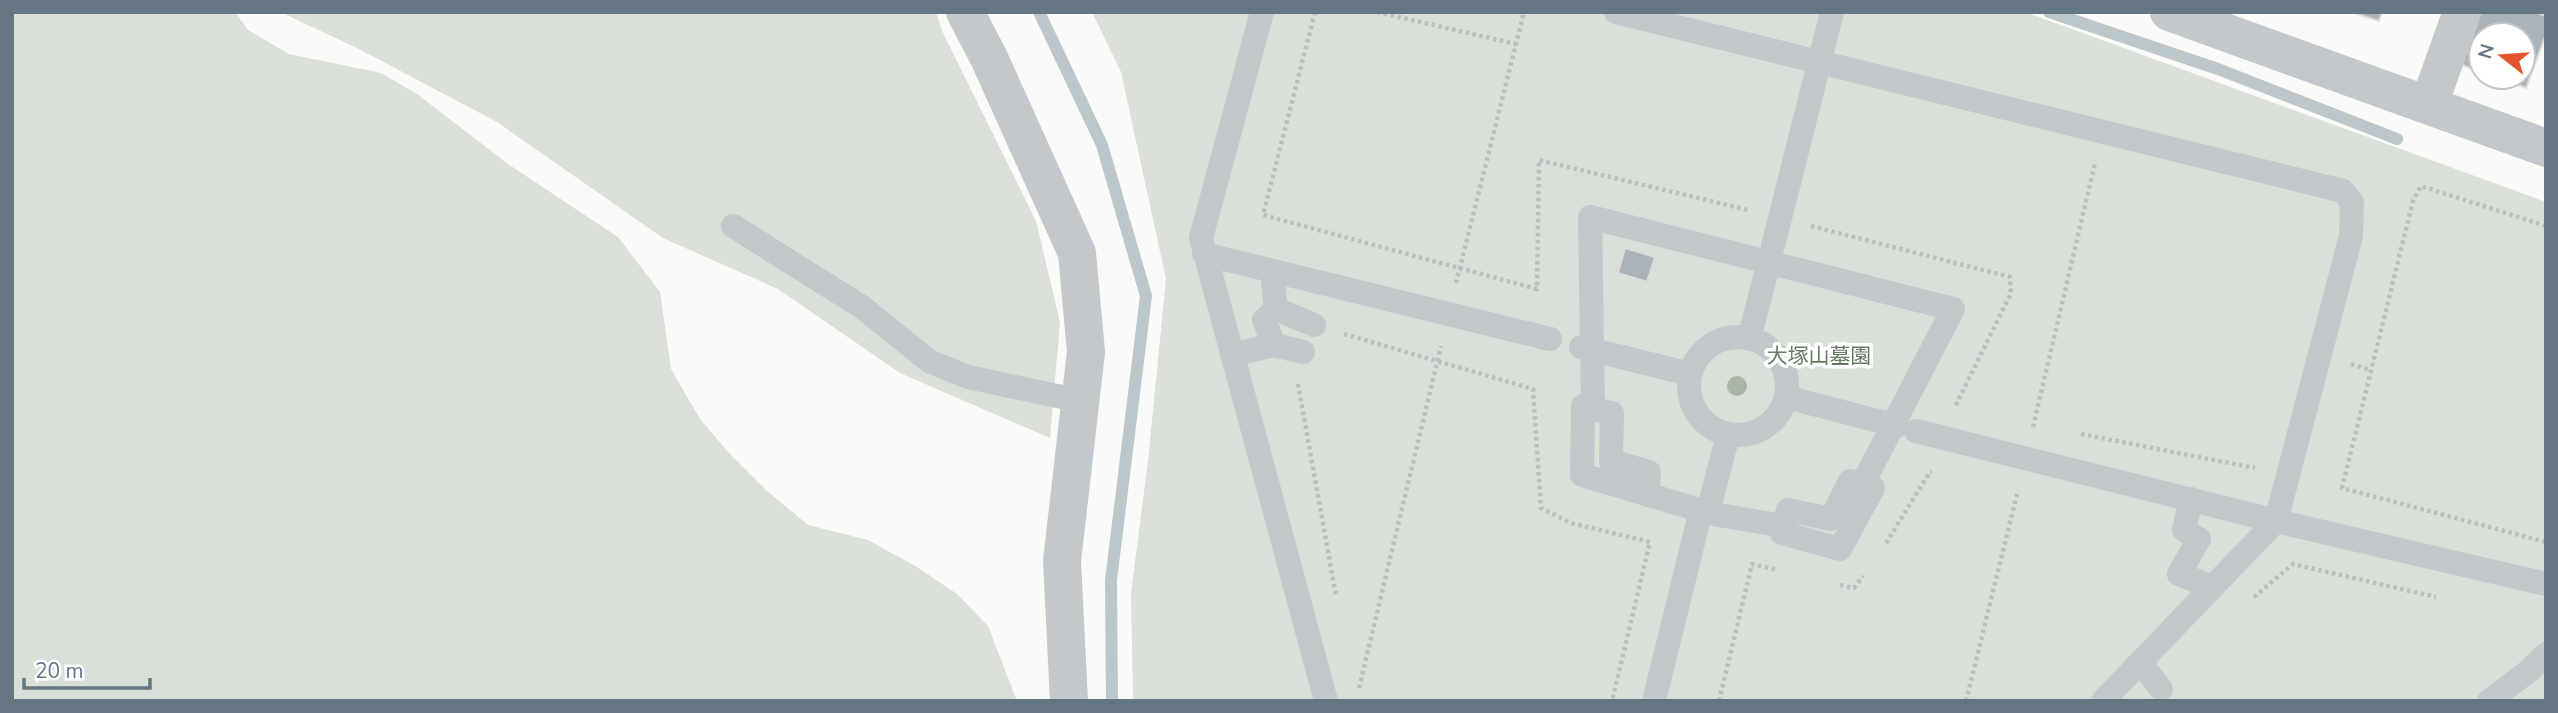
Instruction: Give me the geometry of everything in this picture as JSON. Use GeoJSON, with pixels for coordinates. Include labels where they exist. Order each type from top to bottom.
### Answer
{"type":"FeatureCollection","features":[{"type":"Feature","properties":{"kind":"street"},"geometry":{"type":"LineString","coordinates":[[965,12],[989,58],[1077,253],[1086,352],[1062,561],[1069,701]]}},
{"type":"Feature","properties":{"kind":"street"},"geometry":{"type":"LineString","coordinates":[[2429,104],[2462,12]]}},
{"type":"Feature","properties":{"kind":"street"},"geometry":{"type":"LineString","coordinates":[[2186,15],[2546,148]]}},
{"type":"Feature","properties":{"kind":"lane"},"geometry":{"type":"LineString","coordinates":[[1262,12],[1201,238],[1326,701]]}},
{"type":"Feature","properties":{"kind":"lane"},"geometry":{"type":"LineString","coordinates":[[1616,12],[2343,191],[2352,203],[2351,236],[2276,521],[2103,701]]}},
{"type":"Feature","properties":{"kind":"lane"},"geometry":{"type":"LineString","coordinates":[[1749,339],[1832,12]]}},
{"type":"Feature","properties":{"kind":"lane"},"geometry":{"type":"LineString","coordinates":[[1590,217],[1771,256],[1953,309],[1902,427],[1862,485],[1873,488],[1840,549],[1782,533],[1784,526],[1707,512],[1582,475],[1583,406],[1593,409],[1587,348],[1590,217]]}},
{"type":"Feature","properties":{"kind":"lane"},"geometry":{"type":"LineString","coordinates":[[733,226],[862,306],[929,361],[968,377],[1081,401]]}},
{"type":"Feature","properties":{"kind":"lane"},"geometry":{"type":"LineString","coordinates":[[1205,254],[1550,339]]}},
{"type":"Feature","properties":{"kind":"lane"},"geometry":{"type":"LineString","coordinates":[[1272,271],[1276,309]]}},
{"type":"Feature","properties":{"kind":"lane"},"geometry":{"type":"LineString","coordinates":[[1276,309],[1314,325]]}},
{"type":"Feature","properties":{"kind":"lane"},"geometry":{"type":"LineString","coordinates":[[1274,345],[1264,320],[1276,309]]}},
{"type":"Feature","properties":{"kind":"lane"},"geometry":{"type":"LineString","coordinates":[[1723,339],[1749,339],[1761,342],[1776,354],[1786,374],[1786,397],[1777,417],[1761,430],[1740,437],[1720,434],[1703,423],[1690,402],[1690,374],[1694,362],[1706,348],[1723,339]]}},
{"type":"Feature","properties":{"kind":"lane"},"geometry":{"type":"LineString","coordinates":[[1232,355],[1274,345],[1303,352]]}},
{"type":"Feature","properties":{"kind":"lane"},"geometry":{"type":"LineString","coordinates":[[1587,348],[1690,374]]}},
{"type":"Feature","properties":{"kind":"lane"},"geometry":{"type":"LineString","coordinates":[[1786,397],[2276,521],[2546,584]]}},
{"type":"Feature","properties":{"kind":"lane"},"geometry":{"type":"LineString","coordinates":[[1661,698],[1728,435]]}},
{"type":"Feature","properties":{"kind":"lane"},"geometry":{"type":"LineString","coordinates":[[2192,499],[2179,530],[2199,539],[2194,552],[2179,574],[2212,587]]}},
{"type":"Feature","properties":{"kind":"lane"},"geometry":{"type":"LineString","coordinates":[[2489,701],[2530,670],[2546,654]]}},
{"type":"Feature","properties":{"kind":"lane"},"geometry":{"type":"LineString","coordinates":[[2140,662],[2161,689]]}},
{"type":"Feature","properties":{"kind":"path"},"geometry":{"type":"LineString","coordinates":[[1377,12],[1517,44]]}},
{"type":"Feature","properties":{"kind":"path"},"geometry":{"type":"LineString","coordinates":[[1359,691],[1448,314],[1524,12]]}},
{"type":"Feature","properties":{"kind":"path"},"geometry":{"type":"LineString","coordinates":[[1966,701],[2102,132]]}},
{"type":"Feature","properties":{"kind":"path"},"geometry":{"type":"LineString","coordinates":[[2546,226],[2421,186],[2413,201],[2342,488],[2546,542]]}},
{"type":"Feature","properties":{"kind":"path"},"geometry":{"type":"LineString","coordinates":[[1314,325],[1533,388],[1541,508],[1571,523],[1650,542],[1612,701]]}},
{"type":"Feature","properties":{"kind":"path"},"geometry":{"type":"LineString","coordinates":[[1303,352],[1297,379],[1336,599]]}},
{"type":"Feature","properties":{"kind":"path"},"geometry":{"type":"LineString","coordinates":[[1884,545],[1930,471],[1942,474]]}},
{"type":"Feature","properties":{"kind":"path"},"geometry":{"type":"LineString","coordinates":[[2005,489],[2030,495]]}},
{"type":"Feature","properties":{"kind":"path"},"geometry":{"type":"LineString","coordinates":[[1719,701],[1752,564],[1790,573]]}},
{"type":"Feature","properties":{"kind":"path"},"geometry":{"type":"LineString","coordinates":[[2247,603],[2293,564],[2439,597]]}},
{"type":"Feature","properties":{"kind":"path"},"geometry":{"type":"LineString","coordinates":[[1828,582],[1854,588],[1869,568]]}},
{"type":"Feature","properties":{"kind":"path"},"geometry":{"type":"LineString","coordinates":[[1352,678],[1361,680]]}},
{"type":"Feature","properties":{"kind":"green space"},"geometry":{"type":"Polygon","coordinates":[[[12,12],[235,12],[248,30],[289,54],[381,73],[417,94],[508,164],[618,237],[660,292],[671,369],[700,419],[730,454],[767,491],[808,525],[868,540],[917,567],[957,594],[988,626],[1017,701],[12,701],[12,12]]]}},
{"type":"Feature","properties":{"kind":"green space"},"geometry":{"type":"Polygon","coordinates":[[[280,12],[936,12],[942,31],[1036,221],[1060,322],[1050,438],[900,373],[778,289],[663,238],[497,122],[357,48],[280,12]]]}},
{"type":"Feature","properties":{"kind":"green space","name":"大塚山墓園"},"geometry":{"type":"Polygon","coordinates":[[[1092,12],[2025,12],[2546,202],[2546,701],[1133,701],[1131,593],[1148,461],[1166,279],[1121,72],[1092,12]]]}},
{"type":"Feature","properties":{"kind":"building"},"geometry":{"type":"Polygon","coordinates":[[[2351,12],[2382,12],[2379,21],[2351,12]]]}},
{"type":"Feature","properties":{"kind":"building"},"geometry":{"type":"Polygon","coordinates":[[[2481,12],[2536,12],[2546,16],[2546,34],[2537,58],[2537,21],[2478,21],[2481,12]]]}},
{"type":"Feature","properties":{"kind":"building"},"geometry":{"type":"Polygon","coordinates":[[[2467,51],[2467,67],[2462,65],[2467,51]]]}},
{"type":"Feature","properties":{"kind":"building"},"geometry":{"type":"Polygon","coordinates":[[[1625,248],[1655,257],[1647,282],[1618,273],[1625,248]]]}},
{"type":"Feature","properties":{"kind":"waterway"},"geometry":{"type":"LineString","coordinates":[[1039,12],[1102,145],[1146,296],[1111,580],[1112,701]]}},
{"type":"Feature","properties":{"kind":"waterway"},"geometry":{"type":"LineString","coordinates":[[2049,12],[2218,69],[2397,139]]}}]}
